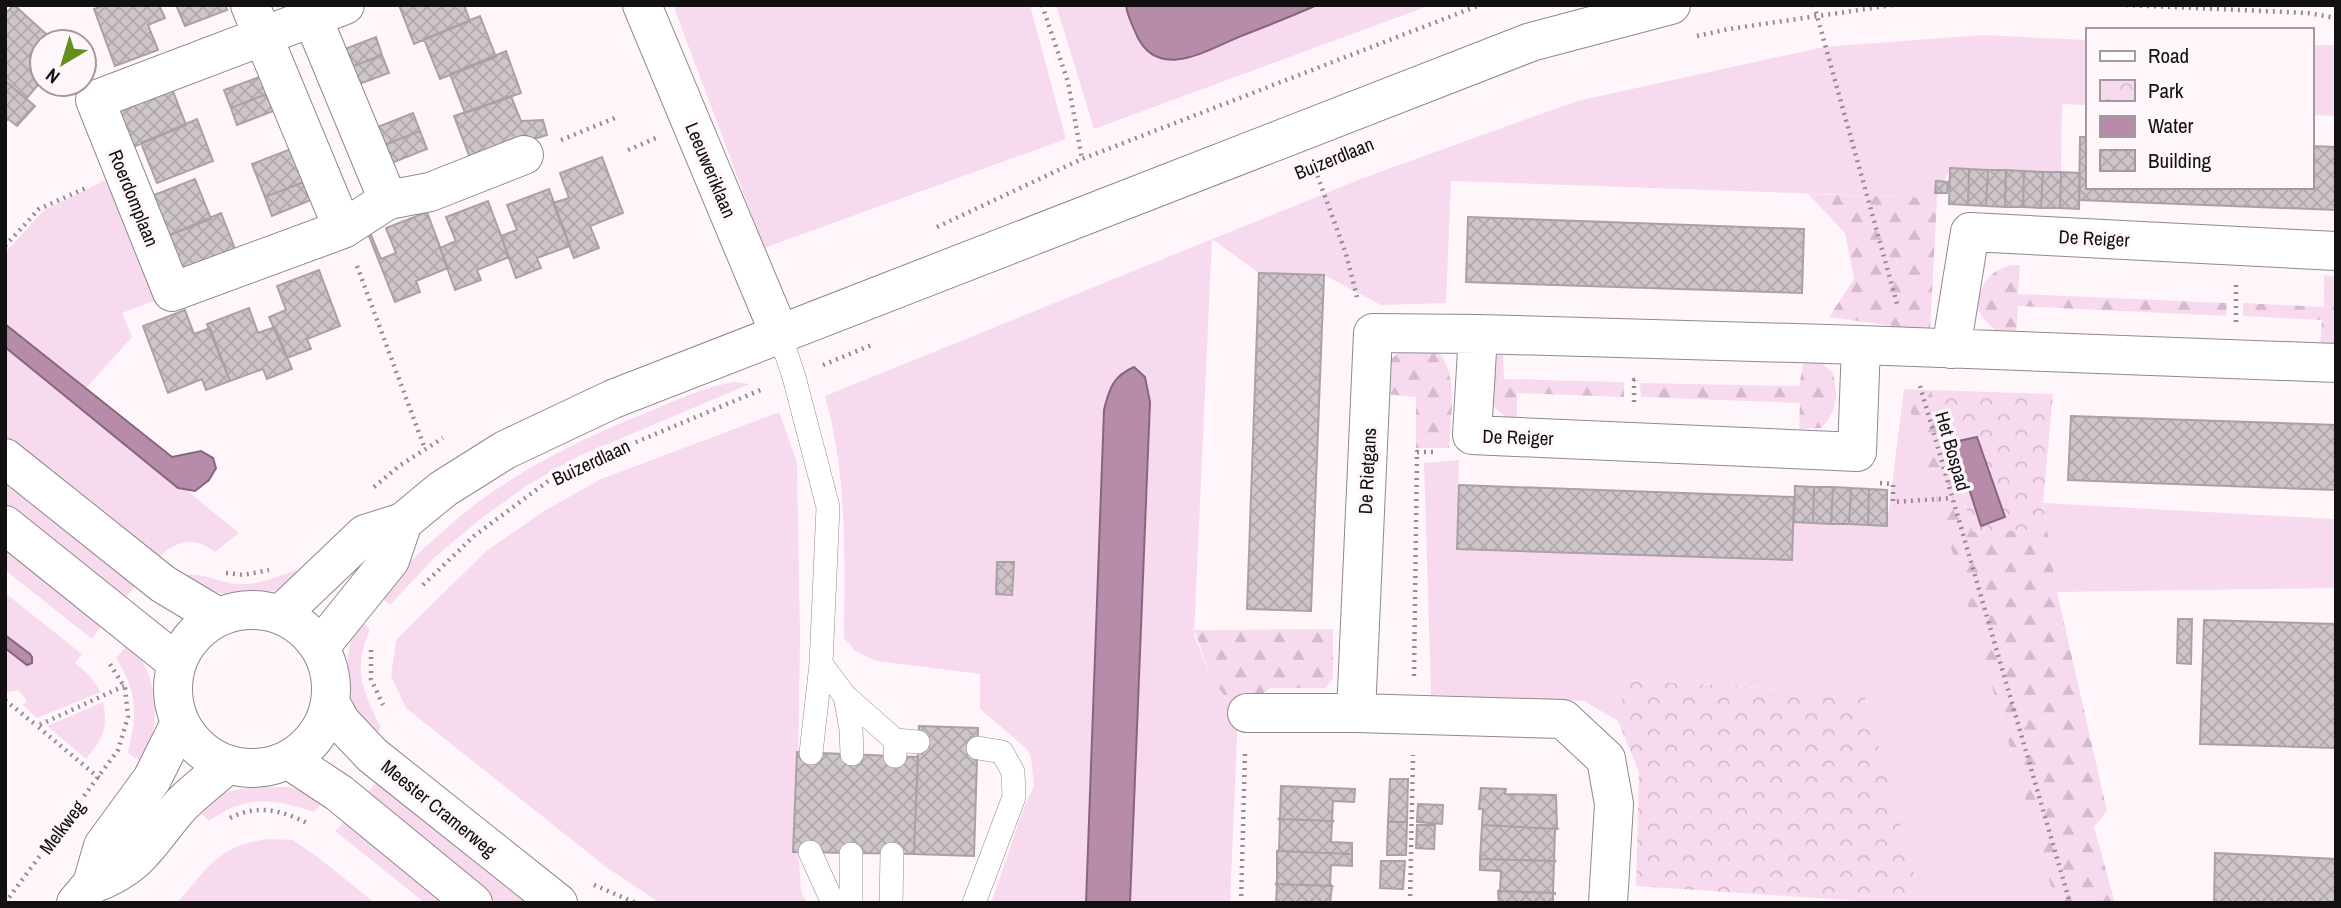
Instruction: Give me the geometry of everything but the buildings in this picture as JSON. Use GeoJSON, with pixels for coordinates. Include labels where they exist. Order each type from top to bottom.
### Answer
{"type":"FeatureCollection","features":[{"type":"Feature","properties":{"kind":"street","name":"Leeuweriklaan"},"geometry":{"type":"LineString","coordinates":[[642,5],[780,335]]}},
{"type":"Feature","properties":{"kind":"street","name":"Roerdomplaan"},"geometry":{"type":"LineString","coordinates":[[388,200],[329,12],[257,22],[95,100],[172,292],[343,229],[388,200],[430,192],[524,155]]}},
{"type":"Feature","properties":{"kind":"street"},"geometry":{"type":"LineString","coordinates":[[257,22],[343,229]]}},
{"type":"Feature","properties":{"kind":"street","name":"Buizerdlaan"},"geometry":{"type":"LineString","coordinates":[[281,614],[365,534],[403,522],[443,489],[505,450],[613,399],[1531,42],[1680,22]]}},
{"type":"Feature","properties":{"kind":"street","name":"De Reiger"},"geometry":{"type":"LineString","coordinates":[[1951,349],[1970,232],[2336,251]]}},
{"type":"Feature","properties":{"kind":"street"},"geometry":{"type":"LineString","coordinates":[[1373,333],[1640,338],[2336,363]]}},
{"type":"Feature","properties":{"kind":"street","name":"De Rietgans"},"geometry":{"type":"LineString","coordinates":[[1356,713],[1373,333]]}},
{"type":"Feature","properties":{"kind":"street","name":"De Reiger"},"geometry":{"type":"LineString","coordinates":[[1478,334],[1472,435],[1857,452]]}},
{"type":"Feature","properties":{"kind":"street"},"geometry":{"type":"LineString","coordinates":[[1857,452],[1861,345]]}},
{"type":"Feature","properties":{"kind":"street"},"geometry":{"type":"LineString","coordinates":[[5,458],[163,584],[218,617]]}},
{"type":"Feature","properties":{"kind":"street"},"geometry":{"type":"LineString","coordinates":[[320,647],[390,559],[403,522]]}},
{"type":"Feature","properties":{"kind":"street"},"geometry":{"type":"LineString","coordinates":[[5,525],[177,663]]}},
{"type":"Feature","properties":{"kind":"street"},"geometry":{"type":"LineString","coordinates":[[246,610],[281,614],[308,632],[320,647],[330,675],[331,704],[323,727],[309,746],[289,760],[269,768],[248,770],[227,765],[199,749],[180,723],[173,704],[172,683],[177,663],[186,644],[201,628],[218,617],[246,610]]}},
{"type":"Feature","properties":{"kind":"street","name":"Meester Cramerweg"},"geometry":{"type":"LineString","coordinates":[[331,704],[341,722],[372,755],[558,903]]}},
{"type":"Feature","properties":{"kind":"street"},"geometry":{"type":"LineString","coordinates":[[1247,713],[1563,719],[1606,759],[1614,804],[1608,903]]}},
{"type":"Feature","properties":{"kind":"street"},"geometry":{"type":"LineString","coordinates":[[84,893],[103,846],[152,779],[180,723]]}},
{"type":"Feature","properties":{"kind":"street"},"geometry":{"type":"LineString","coordinates":[[289,760],[339,793],[473,903]]}},
{"type":"Feature","properties":{"kind":"street"},"geometry":{"type":"LineString","coordinates":[[84,893],[139,858],[183,804],[227,765]]}},
{"type":"Feature","properties":{"kind":"lane"},"geometry":{"type":"LineString","coordinates":[[780,335],[794,377],[828,506],[821,664],[811,753]]}},
{"type":"Feature","properties":{"kind":"lane"},"geometry":{"type":"LineString","coordinates":[[821,664],[845,696],[895,748],[918,742]]}},
{"type":"Feature","properties":{"kind":"lane"},"geometry":{"type":"LineString","coordinates":[[845,696],[852,754]]}},
{"type":"Feature","properties":{"kind":"lane"},"geometry":{"type":"LineString","coordinates":[[974,903],[1014,797],[1013,772],[1002,752],[978,748]]}},
{"type":"Feature","properties":{"kind":"lane"},"geometry":{"type":"LineString","coordinates":[[810,852],[833,903]]}},
{"type":"Feature","properties":{"kind":"lane"},"geometry":{"type":"LineString","coordinates":[[850,854],[850,903]]}},
{"type":"Feature","properties":{"kind":"lane"},"geometry":{"type":"LineString","coordinates":[[891,903],[892,854]]}},
{"type":"Feature","properties":{"kind":"path"},"geometry":{"type":"LineString","coordinates":[[1042,5],[1068,82],[1082,159]]}},
{"type":"Feature","properties":{"kind":"path"},"geometry":{"type":"LineString","coordinates":[[931,230],[1082,159],[1480,5]]}},
{"type":"Feature","properties":{"kind":"path","name":"Het Bospad"},"geometry":{"type":"LineString","coordinates":[[1814,5],[1908,347],[2070,903]]}},
{"type":"Feature","properties":{"kind":"path"},"geometry":{"type":"LineString","coordinates":[[1680,22],[1729,29],[1893,5]]}},
{"type":"Feature","properties":{"kind":"path"},"geometry":{"type":"LineString","coordinates":[[2126,5],[2308,13],[2336,18]]}},
{"type":"Feature","properties":{"kind":"path"},"geometry":{"type":"LineString","coordinates":[[524,155],[615,118]]}},
{"type":"Feature","properties":{"kind":"path"},"geometry":{"type":"LineString","coordinates":[[1314,166],[1346,254],[1357,297],[1373,333]]}},
{"type":"Feature","properties":{"kind":"path"},"geometry":{"type":"LineString","coordinates":[[5,246],[38,209],[124,172]]}},
{"type":"Feature","properties":{"kind":"path"},"geometry":{"type":"LineString","coordinates":[[343,229],[425,449]]}},
{"type":"Feature","properties":{"kind":"path"},"geometry":{"type":"LineString","coordinates":[[2230,359],[2231,324],[2236,324],[2236,246]]}},
{"type":"Feature","properties":{"kind":"path"},"geometry":{"type":"LineString","coordinates":[[1634,442],[1634,380],[1640,380],[1640,338]]}},
{"type":"Feature","properties":{"kind":"path","name":"Buizerdlaan"},"geometry":{"type":"LineString","coordinates":[[415,593],[474,536],[555,476],[881,341]]}},
{"type":"Feature","properties":{"kind":"path"},"geometry":{"type":"LineString","coordinates":[[1410,903],[1417,452],[1444,453]]}},
{"type":"Feature","properties":{"kind":"path"},"geometry":{"type":"LineString","coordinates":[[1857,452],[1856,481],[1893,484],[1893,502],[1953,498]]}},
{"type":"Feature","properties":{"kind":"path"},"geometry":{"type":"LineString","coordinates":[[37,726],[124,687],[103,652]]}},
{"type":"Feature","properties":{"kind":"path","name":"Melkweg"},"geometry":{"type":"LineString","coordinates":[[5,903],[118,750],[128,717],[124,687]]}},
{"type":"Feature","properties":{"kind":"path"},"geometry":{"type":"LineString","coordinates":[[5,699],[99,778]]}},
{"type":"Feature","properties":{"kind":"path"},"geometry":{"type":"LineString","coordinates":[[1241,903],[1247,713]]}},
{"type":"Feature","properties":{"kind":"path"},"geometry":{"type":"LineString","coordinates":[[220,822],[241,812],[261,809],[284,811],[313,826]]}},
{"type":"Feature","properties":{"kind":"green space"},"geometry":{"type":"Polygon","coordinates":[[[673,5],[1030,5],[1066,139],[764,248],[673,5]]]}},
{"type":"Feature","properties":{"kind":"green space"},"geometry":{"type":"Polygon","coordinates":[[[1056,5],[1126,5],[1139,40],[1193,58],[1317,5],[1431,5],[1094,129],[1056,5]]]}},
{"type":"Feature","properties":{"kind":"green space"},"geometry":{"type":"Polygon","coordinates":[[[1982,35],[2086,40],[2086,105],[2062,104],[2061,172],[1950,168],[1937,198],[1451,181],[1446,303],[1381,305],[1324,275],[1259,273],[1212,239],[1363,178],[1577,101],[1824,47],[1982,35]]]}},
{"type":"Feature","properties":{"kind":"green space"},"geometry":{"type":"Polygon","coordinates":[[[2313,45],[2336,45],[2336,116],[2313,115],[2313,45]]]}},
{"type":"Feature","properties":{"kind":"green space"},"geometry":{"type":"Polygon","coordinates":[[[119,173],[168,296],[122,313],[132,337],[86,388],[5,324],[5,253],[43,211],[119,173]]]}},
{"type":"Feature","properties":{"kind":"green space"},"geometry":{"type":"Polygon","coordinates":[[[1808,194],[1937,198],[1930,331],[1829,317],[1854,279],[1845,233],[1808,194]]]}},
{"type":"Feature","properties":{"kind":"green space"},"geometry":{"type":"Polygon","coordinates":[[[1212,239],[1194,635],[1212,679],[1238,716],[1230,903],[1130,903],[1149,452],[1104,410],[1086,903],[991,903],[1034,786],[1031,758],[1027,749],[980,709],[980,674],[876,661],[855,651],[844,638],[841,486],[838,457],[825,396],[1212,239]]]}},
{"type":"Feature","properties":{"kind":"green space"},"geometry":{"type":"Polygon","coordinates":[[[2011,265],[2020,265],[2018,294],[2227,303],[2226,316],[2018,306],[2016,335],[2009,335],[1992,327],[1976,306],[1991,275],[2011,265]]]}},
{"type":"Feature","properties":{"kind":"green space"},"geometry":{"type":"Polygon","coordinates":[[[2324,275],[2336,277],[2336,346],[2320,347],[2322,320],[2243,316],[2243,303],[2324,307],[2324,275]]]}},
{"type":"Feature","properties":{"kind":"green space"},"geometry":{"type":"Polygon","coordinates":[[[5,347],[178,488],[185,489],[239,533],[215,552],[198,543],[183,543],[168,549],[154,562],[5,443],[5,347]]]}},
{"type":"Feature","properties":{"kind":"green space"},"geometry":{"type":"Polygon","coordinates":[[[1404,348],[1432,349],[1441,356],[1447,366],[1452,394],[1449,448],[1416,448],[1416,397],[1386,394],[1390,360],[1404,348]]]}},
{"type":"Feature","properties":{"kind":"green space"},"geometry":{"type":"Polygon","coordinates":[[[1503,353],[1504,379],[1624,382],[1624,397],[1517,393],[1517,421],[1507,418],[1488,402],[1496,357],[1503,353]]]}},
{"type":"Feature","properties":{"kind":"green space"},"geometry":{"type":"Polygon","coordinates":[[[1804,361],[1822,363],[1833,373],[1836,389],[1834,409],[1821,428],[1799,429],[1800,403],[1641,397],[1640,383],[1799,386],[1804,361]]]}},
{"type":"Feature","properties":{"kind":"green space"},"geometry":{"type":"Polygon","coordinates":[[[734,382],[750,384],[577,457],[526,486],[434,558],[390,605],[377,594],[459,517],[526,470],[627,420],[690,394],[734,382]]]}},
{"type":"Feature","properties":{"kind":"green space"},"geometry":{"type":"Polygon","coordinates":[[[1904,389],[2056,903],[1922,903],[1864,694],[1625,680],[1618,721],[1584,701],[1431,695],[1424,463],[1459,460],[1457,549],[1792,559],[1794,522],[1887,525],[1904,389]]]}},
{"type":"Feature","properties":{"kind":"green space"},"geometry":{"type":"Polygon","coordinates":[[[1904,389],[1931,390],[1973,532],[2047,529],[2057,592],[2107,811],[2094,827],[2115,903],[2056,903],[1904,389]]]}},
{"type":"Feature","properties":{"kind":"green space"},"geometry":{"type":"Polygon","coordinates":[[[1931,390],[2053,394],[2043,503],[2047,529],[1973,532],[1931,390]]]}},
{"type":"Feature","properties":{"kind":"green space"},"geometry":{"type":"Polygon","coordinates":[[[779,412],[797,462],[800,639],[797,834],[801,891],[807,903],[660,903],[606,867],[406,708],[391,676],[396,640],[485,552],[544,511],[601,479],[779,412]]]}},
{"type":"Feature","properties":{"kind":"green space"},"geometry":{"type":"Polygon","coordinates":[[[5,478],[137,584],[123,601],[5,508],[5,478]]]}},
{"type":"Feature","properties":{"kind":"green space"},"geometry":{"type":"Polygon","coordinates":[[[2043,503],[2336,519],[2336,588],[2057,592],[2043,503]]]}},
{"type":"Feature","properties":{"kind":"green space"},"geometry":{"type":"Polygon","coordinates":[[[5,541],[105,620],[92,639],[5,570],[5,541]]]}},
{"type":"Feature","properties":{"kind":"green space"},"geometry":{"type":"Polygon","coordinates":[[[296,570],[303,574],[281,590],[246,595],[209,593],[183,576],[195,575],[245,584],[296,570]]]}},
{"type":"Feature","properties":{"kind":"green space"},"geometry":{"type":"Polygon","coordinates":[[[5,593],[82,654],[75,663],[88,674],[101,692],[37,718],[23,705],[27,701],[18,690],[5,690],[5,648],[27,665],[30,654],[5,635],[5,593]]]}},
{"type":"Feature","properties":{"kind":"green space"},"geometry":{"type":"Polygon","coordinates":[[[359,618],[370,630],[362,657],[362,680],[381,728],[371,740],[352,711],[347,685],[351,638],[359,618]]]}},
{"type":"Feature","properties":{"kind":"green space"},"geometry":{"type":"Polygon","coordinates":[[[1333,629],[1333,678],[1326,688],[1271,688],[1235,711],[1212,679],[1194,630],[1333,629]]]}},
{"type":"Feature","properties":{"kind":"green space"},"geometry":{"type":"Polygon","coordinates":[[[131,641],[147,672],[155,700],[153,730],[143,763],[128,753],[134,704],[128,682],[116,658],[131,641]]]}},
{"type":"Feature","properties":{"kind":"green space"},"geometry":{"type":"Polygon","coordinates":[[[1625,680],[1864,694],[1922,903],[1636,886],[1639,772],[1618,721],[1625,680]]]}},
{"type":"Feature","properties":{"kind":"green space"},"geometry":{"type":"Polygon","coordinates":[[[103,702],[103,733],[86,759],[47,726],[103,702]]]}},
{"type":"Feature","properties":{"kind":"green space"},"geometry":{"type":"Polygon","coordinates":[[[379,778],[534,903],[493,903],[364,798],[379,778]]]}},
{"type":"Feature","properties":{"kind":"green space"},"geometry":{"type":"Polygon","coordinates":[[[289,787],[326,798],[314,812],[273,802],[248,803],[209,821],[197,810],[218,796],[240,789],[289,787]]]}},
{"type":"Feature","properties":{"kind":"green space"},"geometry":{"type":"Polygon","coordinates":[[[349,817],[456,903],[425,903],[335,831],[349,817]]]}},
{"type":"Feature","properties":{"kind":"green space"},"geometry":{"type":"Polygon","coordinates":[[[268,839],[293,840],[375,903],[177,903],[215,860],[237,847],[268,839]]]}},
{"type":"Feature","properties":{"kind":"water"},"geometry":{"type":"Polygon","coordinates":[[[1126,5],[1317,5],[1200,54],[1171,60],[1146,50],[1137,36],[1126,5]]]}},
{"type":"Feature","properties":{"kind":"water"},"geometry":{"type":"Polygon","coordinates":[[[5,324],[172,457],[201,451],[213,458],[216,468],[209,480],[195,491],[178,488],[5,347],[5,324]]]}},
{"type":"Feature","properties":{"kind":"water"},"geometry":{"type":"Polygon","coordinates":[[[1134,367],[1145,377],[1150,402],[1130,903],[1086,903],[1104,410],[1113,384],[1134,367]]]}},
{"type":"Feature","properties":{"kind":"water"},"geometry":{"type":"Polygon","coordinates":[[[1977,437],[2005,517],[1981,526],[1954,442],[1977,437]]]}},
{"type":"Feature","properties":{"kind":"water"},"geometry":{"type":"Polygon","coordinates":[[[5,635],[30,654],[32,663],[27,665],[5,648],[5,635]]]}}]}
